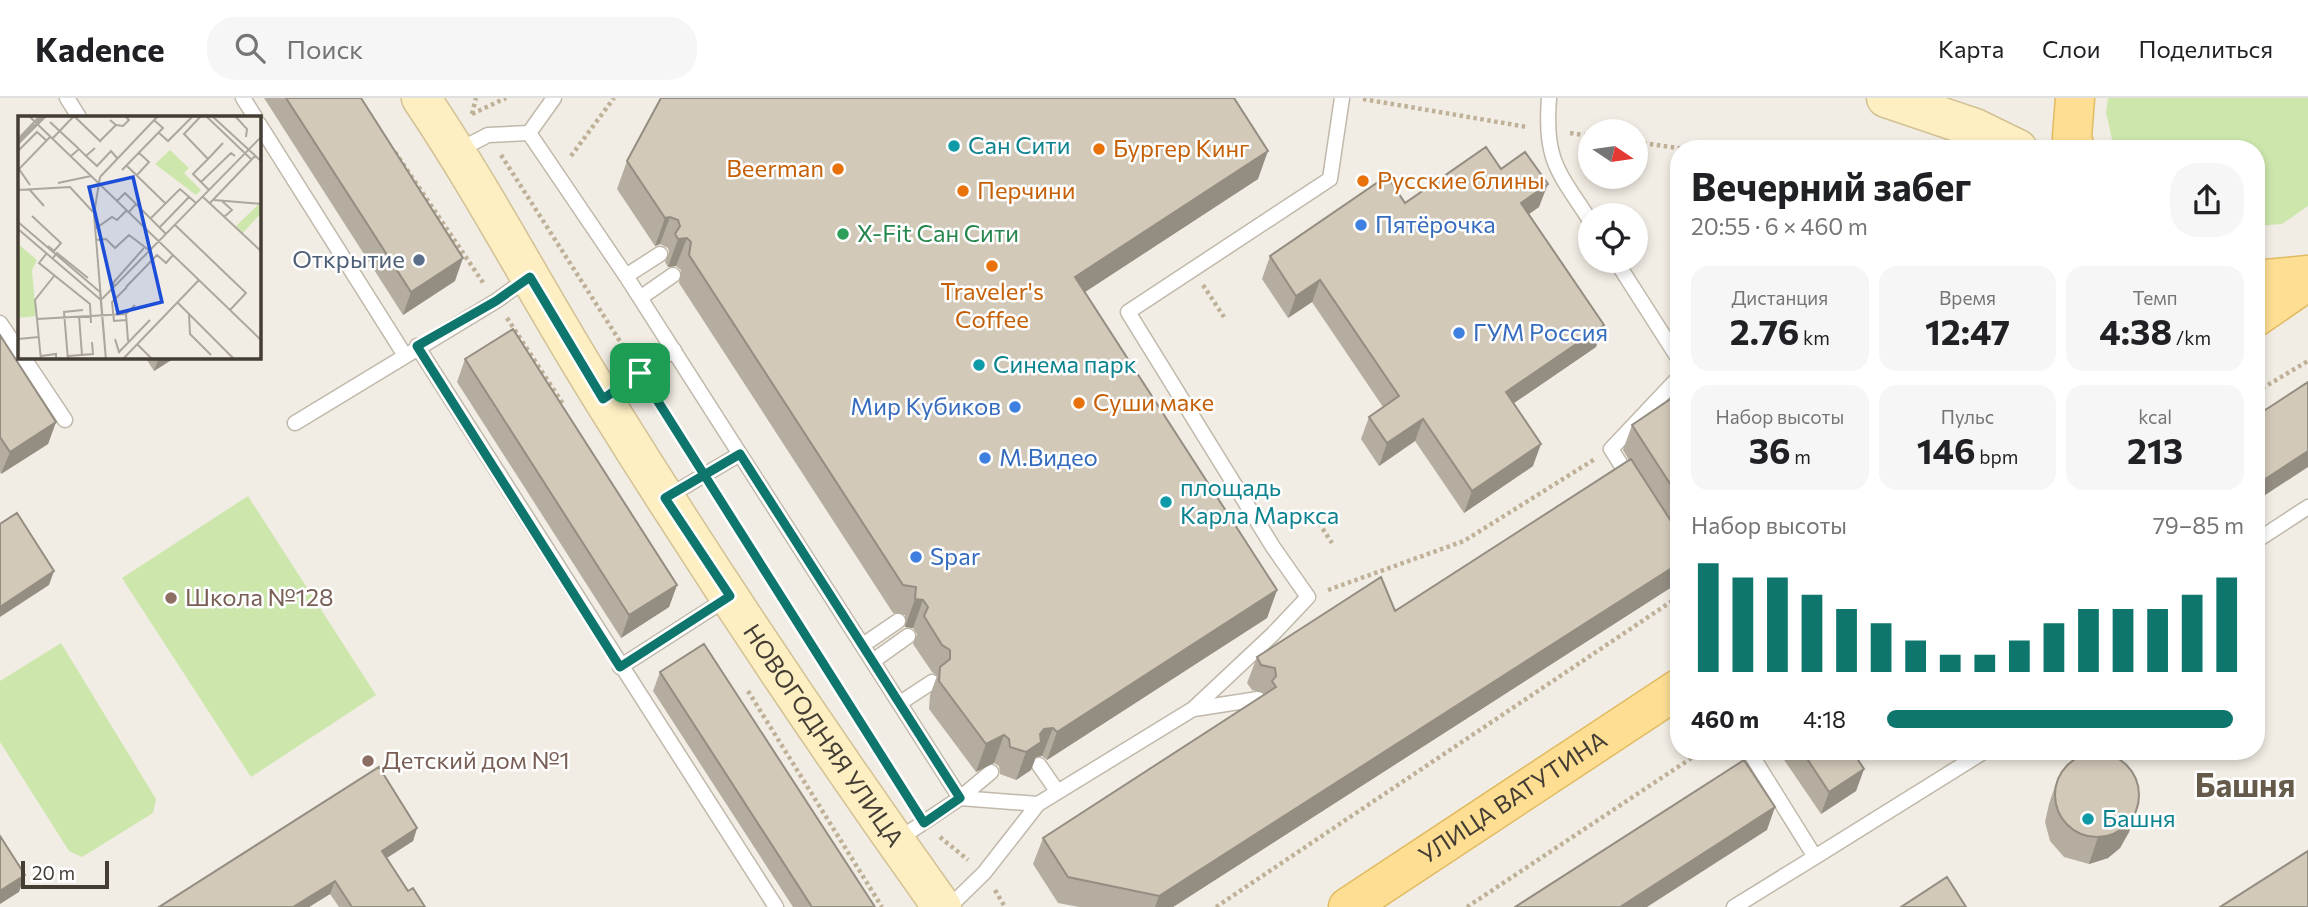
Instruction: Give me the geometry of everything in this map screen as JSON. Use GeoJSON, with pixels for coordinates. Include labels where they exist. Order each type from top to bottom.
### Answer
{"type":"FeatureCollection","features":[{"type":"Feature","properties":{"kind":"main road"},"geometry":{"type":"LineString","coordinates":[[2072,140],[2075,98]]}},
{"type":"Feature","properties":{"kind":"main road"},"geometry":{"type":"LineString","coordinates":[[2265,279],[2308,275]]}},
{"type":"Feature","properties":{"kind":"main road"},"geometry":{"type":"LineString","coordinates":[[2265,311],[2308,281]]}},
{"type":"Feature","properties":{"kind":"main road","name":"УЛИЦА ВАТУТИНА"},"geometry":{"type":"LineString","coordinates":[[1348,907],[1670,694]]}},
{"type":"Feature","properties":{"kind":"street","name":"НОВОГОДНЯЯ УЛИЦА"},"geometry":{"type":"LineString","coordinates":[[421,98],[472,143],[530,277],[603,399],[730,596],[910,833],[942,907]]}},
{"type":"Feature","properties":{"kind":"street"},"geometry":{"type":"LineString","coordinates":[[1886,98],[1975,128],[2000,140]]}},
{"type":"Feature","properties":{"kind":"lane"},"geometry":{"type":"LineString","coordinates":[[67,98],[78,116]]}},
{"type":"Feature","properties":{"kind":"lane"},"geometry":{"type":"LineString","coordinates":[[243,98],[254,116]]}},
{"type":"Feature","properties":{"kind":"lane"},"geometry":{"type":"LineString","coordinates":[[472,143],[529,133],[554,98]]}},
{"type":"Feature","properties":{"kind":"lane"},"geometry":{"type":"LineString","coordinates":[[948,907],[984,873],[1038,804],[1193,709],[1308,597],[1273,547],[1128,312],[1330,179],[1342,98]]}},
{"type":"Feature","properties":{"kind":"lane"},"geometry":{"type":"LineString","coordinates":[[1549,98],[1546,130],[1552,161],[1579,203]]}},
{"type":"Feature","properties":{"kind":"lane"},"geometry":{"type":"LineString","coordinates":[[261,127],[404,354]]}},
{"type":"Feature","properties":{"kind":"lane"},"geometry":{"type":"LineString","coordinates":[[529,133],[674,350],[960,798],[991,803],[1038,804]]}},
{"type":"Feature","properties":{"kind":"lane"},"geometry":{"type":"LineString","coordinates":[[626,276],[660,254]]}},
{"type":"Feature","properties":{"kind":"lane"},"geometry":{"type":"LineString","coordinates":[[1624,273],[1670,345]]}},
{"type":"Feature","properties":{"kind":"lane"},"geometry":{"type":"LineString","coordinates":[[640,298],[673,275]]}},
{"type":"Feature","properties":{"kind":"lane"},"geometry":{"type":"LineString","coordinates":[[295,423],[417,346],[496,301],[530,277]]}},
{"type":"Feature","properties":{"kind":"lane"},"geometry":{"type":"LineString","coordinates":[[0,323],[18,350]]}},
{"type":"Feature","properties":{"kind":"lane"},"geometry":{"type":"LineString","coordinates":[[417,346],[776,907]]}},
{"type":"Feature","properties":{"kind":"lane"},"geometry":{"type":"LineString","coordinates":[[603,399],[674,350]]}},
{"type":"Feature","properties":{"kind":"lane"},"geometry":{"type":"LineString","coordinates":[[24,359],[65,421]]}},
{"type":"Feature","properties":{"kind":"lane"},"geometry":{"type":"LineString","coordinates":[[1641,496],[1611,449],[1670,386]]}},
{"type":"Feature","properties":{"kind":"lane"},"geometry":{"type":"LineString","coordinates":[[665,498],[740,454]]}},
{"type":"Feature","properties":{"kind":"lane"},"geometry":{"type":"LineString","coordinates":[[2265,535],[2308,507]]}},
{"type":"Feature","properties":{"kind":"lane"},"geometry":{"type":"LineString","coordinates":[[620,667],[730,596]]}},
{"type":"Feature","properties":{"kind":"lane"},"geometry":{"type":"LineString","coordinates":[[863,645],[898,621]]}},
{"type":"Feature","properties":{"kind":"lane"},"geometry":{"type":"LineString","coordinates":[[873,661],[908,636]]}},
{"type":"Feature","properties":{"kind":"lane"},"geometry":{"type":"LineString","coordinates":[[900,703],[932,682]]}},
{"type":"Feature","properties":{"kind":"lane"},"geometry":{"type":"LineString","coordinates":[[1193,709],[1258,699]]}},
{"type":"Feature","properties":{"kind":"lane"},"geometry":{"type":"LineString","coordinates":[[1755,760],[1815,857]]}},
{"type":"Feature","properties":{"kind":"lane"},"geometry":{"type":"LineString","coordinates":[[1734,907],[1971,760]]}},
{"type":"Feature","properties":{"kind":"lane"},"geometry":{"type":"LineString","coordinates":[[1039,765],[1056,791]]}},
{"type":"Feature","properties":{"kind":"lane"},"geometry":{"type":"LineString","coordinates":[[910,833],[960,798],[991,772]]}},
{"type":"Feature","properties":{"kind":"path"},"geometry":{"type":"LineString","coordinates":[[477,98],[471,114],[472,143],[640,373],[895,777]]}},
{"type":"Feature","properties":{"kind":"path"},"geometry":{"type":"LineString","coordinates":[[471,114],[506,98]]}},
{"type":"Feature","properties":{"kind":"path"},"geometry":{"type":"LineString","coordinates":[[557,175],[614,98]]}},
{"type":"Feature","properties":{"kind":"path"},"geometry":{"type":"LineString","coordinates":[[1355,98],[1578,134]]}},
{"type":"Feature","properties":{"kind":"path"},"geometry":{"type":"LineString","coordinates":[[466,106],[471,114]]}},
{"type":"Feature","properties":{"kind":"path"},"geometry":{"type":"LineString","coordinates":[[1648,144],[1670,147]]}},
{"type":"Feature","properties":{"kind":"path"},"geometry":{"type":"LineString","coordinates":[[1193,270],[1224,317]]}},
{"type":"Feature","properties":{"kind":"path"},"geometry":{"type":"LineString","coordinates":[[2265,387],[2308,361]]}},
{"type":"Feature","properties":{"kind":"path"},"geometry":{"type":"LineString","coordinates":[[1308,597],[1464,541],[1611,449]]}},
{"type":"Feature","properties":{"kind":"path"},"geometry":{"type":"LineString","coordinates":[[1315,517],[1332,543]]}},
{"type":"Feature","properties":{"kind":"path"},"geometry":{"type":"LineString","coordinates":[[1216,907],[1670,602]]}},
{"type":"Feature","properties":{"kind":"path"},"geometry":{"type":"LineString","coordinates":[[1466,907],[1688,760]]}},
{"type":"Feature","properties":{"kind":"path"},"geometry":{"type":"LineString","coordinates":[[910,833],[984,873],[1005,907]]}},
{"type":"Feature","properties":{"kind":"green space"},"geometry":{"type":"Polygon","coordinates":[[[2108,98],[2308,98],[2308,206],[2282,224],[2265,225],[2265,140],[2112,140],[2106,112],[2108,98]]]}},
{"type":"Feature","properties":{"kind":"green space"},"geometry":{"type":"Polygon","coordinates":[[[248,496],[376,695],[251,777],[122,578],[248,496]]]}},
{"type":"Feature","properties":{"kind":"green space"},"geometry":{"type":"Polygon","coordinates":[[[61,643],[156,799],[153,813],[82,857],[69,851],[0,742],[0,681],[61,643]]]}},
{"type":"Feature","properties":{"kind":"building"},"geometry":{"type":"Polygon","coordinates":[[[286,98],[361,98],[463,258],[411,292],[286,98]]]}},
{"type":"Feature","properties":{"kind":"building","name":"Сан Сити"},"geometry":{"type":"Polygon","coordinates":[[[661,98],[1234,98],[1268,151],[1075,277],[1277,590],[1057,732],[1053,728],[1044,729],[1040,734],[1041,742],[1026,752],[1010,747],[1009,739],[1004,735],[986,744],[939,681],[940,667],[950,659],[950,650],[942,645],[924,616],[928,607],[923,600],[915,599],[916,587],[903,585],[689,255],[691,242],[687,238],[678,239],[675,234],[680,226],[678,220],[665,218],[627,161],[661,98]]]}},
{"type":"Feature","properties":{"kind":"building","name":"ГУМ Россия"},"geometry":{"type":"Polygon","coordinates":[[[1486,147],[1501,169],[1525,152],[1548,184],[1521,203],[1604,325],[1506,392],[1541,444],[1472,491],[1423,419],[1387,443],[1369,417],[1399,396],[1320,280],[1296,296],[1270,256],[1387,176],[1405,203],[1486,147]]]}},
{"type":"Feature","properties":{"kind":"building"},"geometry":{"type":"Polygon","coordinates":[[[513,329],[677,585],[629,615],[465,359],[513,329]]]}},
{"type":"Feature","properties":{"kind":"building"},"geometry":{"type":"Polygon","coordinates":[[[0,335],[56,422],[10,452],[0,437],[0,335]]]}},
{"type":"Feature","properties":{"kind":"building"},"geometry":{"type":"Polygon","coordinates":[[[2308,382],[2308,451],[2265,479],[2265,410],[2308,382]]]}},
{"type":"Feature","properties":{"kind":"building"},"geometry":{"type":"Polygon","coordinates":[[[1670,399],[1670,484],[1632,425],[1670,399]]]}},
{"type":"Feature","properties":{"kind":"building"},"geometry":{"type":"Polygon","coordinates":[[[1631,459],[1670,520],[1670,569],[1159,896],[1068,877],[1043,838],[1276,687],[1272,681],[1276,676],[1275,668],[1261,665],[1257,657],[1381,577],[1395,611],[1631,459]]]}},
{"type":"Feature","properties":{"kind":"building"},"geometry":{"type":"Polygon","coordinates":[[[17,513],[54,571],[0,607],[0,524],[17,513]]]}},
{"type":"Feature","properties":{"kind":"building"},"geometry":{"type":"Polygon","coordinates":[[[704,644],[875,907],[812,907],[660,672],[704,644]]]}},
{"type":"Feature","properties":{"kind":"building"},"geometry":{"type":"Polygon","coordinates":[[[1744,760],[1775,807],[1620,907],[1515,907],[1744,760]]]}},
{"type":"Feature","properties":{"kind":"building"},"geometry":{"type":"Polygon","coordinates":[[[1808,760],[1858,760],[1864,769],[1829,792],[1808,760]]]}},
{"type":"Feature","properties":{"kind":"building"},"geometry":{"type":"Polygon","coordinates":[[[2074,760],[2120,760],[2132,772],[2138,787],[2138,803],[2132,818],[2120,830],[2105,836],[2089,836],[2074,830],[2062,818],[2056,803],[2058,779],[2067,765],[2074,760]]]}},
{"type":"Feature","properties":{"kind":"building"},"geometry":{"type":"Polygon","coordinates":[[[379,767],[417,828],[382,851],[408,891],[413,888],[425,907],[352,907],[335,881],[293,907],[159,907],[379,767]]]}},
{"type":"Feature","properties":{"kind":"building"},"geometry":{"type":"Polygon","coordinates":[[[0,836],[25,875],[0,891],[0,836]]]}},
{"type":"Feature","properties":{"kind":"building"},"geometry":{"type":"Polygon","coordinates":[[[2308,851],[2308,907],[2220,907],[2308,851]]]}},
{"type":"Feature","properties":{"kind":"building"},"geometry":{"type":"Polygon","coordinates":[[[1947,877],[1966,907],[1901,907],[1947,877]]]}},
{"type":"Feature","properties":{"kind":"place","name":"Сан Сити"},"geometry":{"type":"Point","coordinates":[954,146]}},
{"type":"Feature","properties":{"kind":"place","name":"Бургер Кинг"},"geometry":{"type":"Point","coordinates":[1099,149]}},
{"type":"Feature","properties":{"kind":"place","name":"Beerman"},"geometry":{"type":"Point","coordinates":[838,169]}},
{"type":"Feature","properties":{"kind":"place","name":"Русские блины"},"geometry":{"type":"Point","coordinates":[1363,181]}},
{"type":"Feature","properties":{"kind":"place","name":"Перчини"},"geometry":{"type":"Point","coordinates":[963,191]}},
{"type":"Feature","properties":{"kind":"place","name":"Пятёрочка"},"geometry":{"type":"Point","coordinates":[1361,225]}},
{"type":"Feature","properties":{"kind":"place","name":"X-Fit Сан Сити"},"geometry":{"type":"Point","coordinates":[843,234]}},
{"type":"Feature","properties":{"kind":"place","name":"Открытие"},"geometry":{"type":"Point","coordinates":[419,260]}},
{"type":"Feature","properties":{"kind":"place","name":"Traveler's Coffee"},"geometry":{"type":"Point","coordinates":[992,266]}},
{"type":"Feature","properties":{"kind":"place","name":"ГУМ Россия"},"geometry":{"type":"Point","coordinates":[1459,333]}},
{"type":"Feature","properties":{"kind":"place","name":"Синема парк"},"geometry":{"type":"Point","coordinates":[979,365]}},
{"type":"Feature","properties":{"kind":"place","name":"Суши маке"},"geometry":{"type":"Point","coordinates":[1079,403]}},
{"type":"Feature","properties":{"kind":"place","name":"Мир Кубиков"},"geometry":{"type":"Point","coordinates":[1015,407]}},
{"type":"Feature","properties":{"kind":"place","name":"М.Видео"},"geometry":{"type":"Point","coordinates":[985,458]}},
{"type":"Feature","properties":{"kind":"place","name":"площадь Карла Маркса"},"geometry":{"type":"Point","coordinates":[1166,502]}},
{"type":"Feature","properties":{"kind":"place","name":"Spar"},"geometry":{"type":"Point","coordinates":[916,557]}},
{"type":"Feature","properties":{"kind":"place","name":"Школа №128"},"geometry":{"type":"Point","coordinates":[171,598]}},
{"type":"Feature","properties":{"kind":"place","name":"Детский дом №1"},"geometry":{"type":"Point","coordinates":[368,761]}},
{"type":"Feature","properties":{"kind":"place","name":"Башня"},"geometry":{"type":"Point","coordinates":[2088,819]}},
{"type":"Feature","properties":{"kind":"district","name":"Башня"},"geometry":{"type":"Point","coordinates":[2245,786]}},
{"type":"Feature","properties":{"kind":"route"},"geometry":{"type":"LineString","coordinates":[[640,373],[603,399],[530,277],[496,301],[417,346],[620,667],[730,596],[665,498],[704,475],[740,454],[960,798],[924,823],[704,475],[640,373]]}}]}
